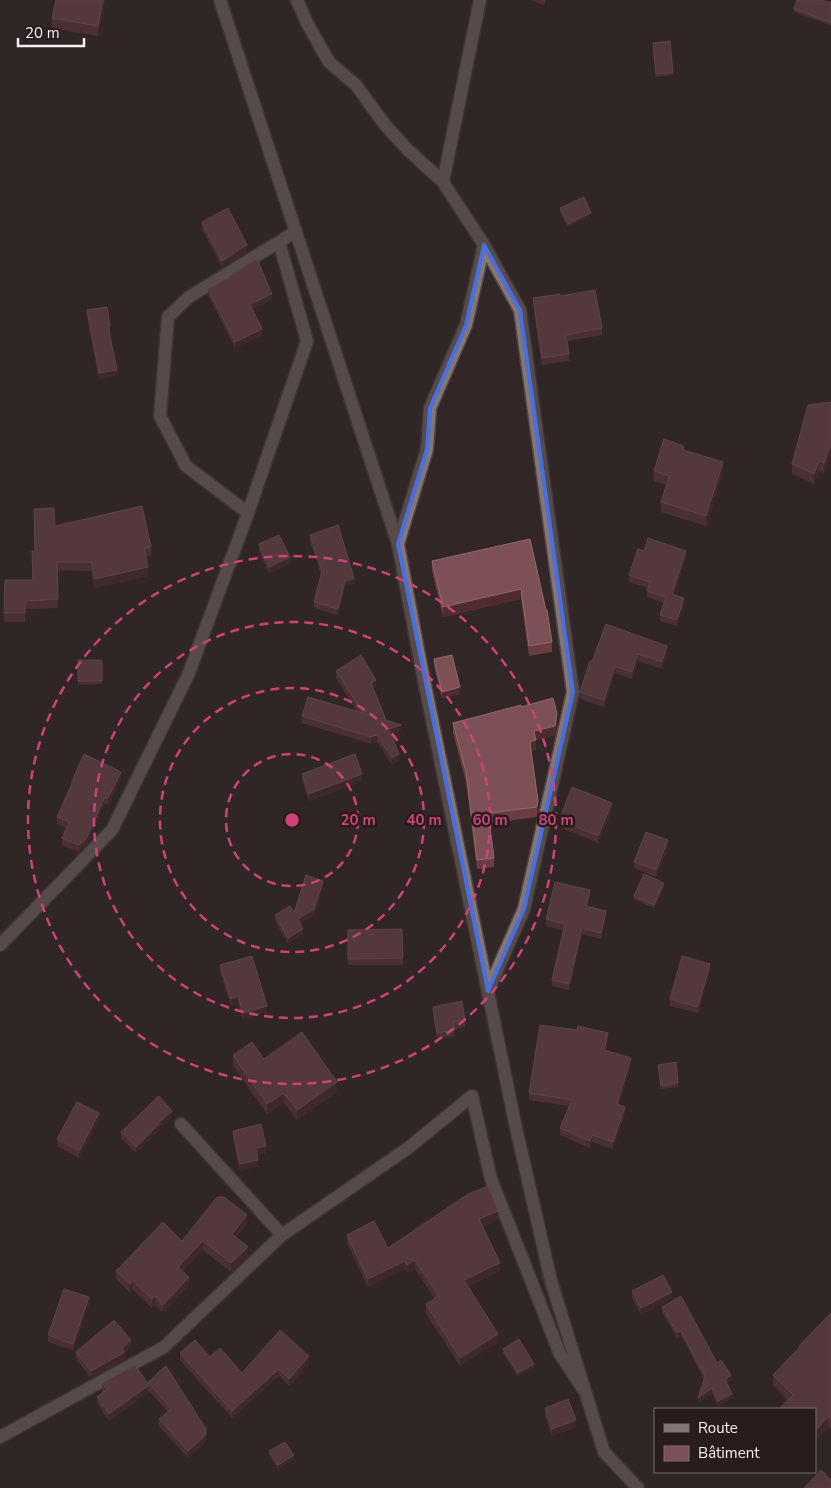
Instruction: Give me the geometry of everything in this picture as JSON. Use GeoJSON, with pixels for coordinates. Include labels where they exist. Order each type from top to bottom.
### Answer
{"type":"FeatureCollection","features":[{"type":"Feature","properties":{"kind":"street"},"geometry":{"type":"LineString","coordinates":[[220,0],[398,544],[422,671],[516,1128],[551,1280],[604,1452],[638,1488]]}},
{"type":"Feature","properties":{"kind":"street"},"geometry":{"type":"LineString","coordinates":[[297,0],[307,23],[330,62],[356,85],[385,125],[407,149],[443,182],[484,245],[520,310],[573,692],[524,909],[488,991]]}},
{"type":"Feature","properties":{"kind":"street"},"geometry":{"type":"LineString","coordinates":[[443,182],[480,0]]}},
{"type":"Feature","properties":{"kind":"street"},"geometry":{"type":"LineString","coordinates":[[248,513],[186,466],[160,416],[168,317],[188,297],[296,231]]}},
{"type":"Feature","properties":{"kind":"street"},"geometry":{"type":"LineString","coordinates":[[0,944],[112,830],[189,673],[248,513],[307,341],[279,242]]}},
{"type":"Feature","properties":{"kind":"street"},"geometry":{"type":"LineString","coordinates":[[398,544],[427,449],[430,408],[466,325],[484,245]]}},
{"type":"Feature","properties":{"kind":"street"},"geometry":{"type":"LineString","coordinates":[[0,1437],[164,1347],[282,1235],[408,1148],[472,1096],[491,1179],[560,1354],[588,1398]]}},
{"type":"Feature","properties":{"kind":"street"},"geometry":{"type":"LineString","coordinates":[[181,1124],[282,1235]]}},
{"type":"Feature","properties":{"kind":"highlighted area"},"geometry":{"type":"Polygon","coordinates":[[[484,245],[520,310],[573,692],[524,909],[488,991],[398,544],[427,449],[430,408],[466,325],[484,245]]]}},
{"type":"Feature","properties":{"kind":"building"},"geometry":{"type":"Polygon","coordinates":[[[56,0],[103,0],[98,26],[52,18],[56,0]]]}},
{"type":"Feature","properties":{"kind":"building"},"geometry":{"type":"Polygon","coordinates":[[[797,0],[822,0],[830,3],[831,1],[831,23],[794,9],[797,0]]]}},
{"type":"Feature","properties":{"kind":"building"},"geometry":{"type":"Polygon","coordinates":[[[670,41],[673,72],[656,74],[653,43],[670,41]]]}},
{"type":"Feature","properties":{"kind":"building"},"geometry":{"type":"Polygon","coordinates":[[[584,197],[591,213],[568,224],[560,208],[584,197]]]}},
{"type":"Feature","properties":{"kind":"building"},"geometry":{"type":"Polygon","coordinates":[[[228,208],[247,245],[222,261],[202,222],[228,208]]]}},
{"type":"Feature","properties":{"kind":"building"},"geometry":{"type":"Polygon","coordinates":[[[257,259],[272,294],[250,304],[262,329],[235,342],[208,289],[257,259]]]}},
{"type":"Feature","properties":{"kind":"building"},"geometry":{"type":"Polygon","coordinates":[[[595,290],[602,328],[566,335],[569,354],[542,358],[533,298],[595,290]]]}},
{"type":"Feature","properties":{"kind":"building"},"geometry":{"type":"Polygon","coordinates":[[[107,307],[110,326],[108,326],[117,370],[99,373],[87,310],[107,307]]]}},
{"type":"Feature","properties":{"kind":"building"},"geometry":{"type":"Polygon","coordinates":[[[831,402],[831,444],[824,463],[819,461],[814,474],[792,464],[808,405],[831,402]]]}},
{"type":"Feature","properties":{"kind":"building"},"geometry":{"type":"Polygon","coordinates":[[[664,439],[684,446],[683,450],[723,462],[706,516],[661,502],[669,476],[654,471],[664,439]]]}},
{"type":"Feature","properties":{"kind":"building"},"geometry":{"type":"Polygon","coordinates":[[[142,506],[151,547],[144,548],[148,567],[95,579],[91,562],[57,562],[58,599],[25,601],[25,613],[4,613],[5,580],[33,580],[32,551],[35,551],[34,509],[54,508],[55,526],[142,506]]]}},
{"type":"Feature","properties":{"kind":"building"},"geometry":{"type":"Polygon","coordinates":[[[338,525],[354,578],[345,581],[338,609],[314,602],[322,571],[310,535],[338,525]]]}},
{"type":"Feature","properties":{"kind":"building"},"geometry":{"type":"Polygon","coordinates":[[[279,535],[290,557],[269,567],[259,544],[279,535]]]}},
{"type":"Feature","properties":{"kind":"building"},"geometry":{"type":"Polygon","coordinates":[[[648,538],[686,551],[672,594],[684,598],[677,620],[660,615],[666,597],[647,591],[650,582],[629,575],[638,549],[644,551],[648,538]]]}},
{"type":"Feature","properties":{"kind":"building"},"geometry":{"type":"Polygon","coordinates":[[[530,539],[547,610],[552,642],[529,646],[521,589],[443,607],[432,561],[530,539]]]}},
{"type":"Feature","properties":{"kind":"building"},"geometry":{"type":"Polygon","coordinates":[[[606,624],[667,646],[662,662],[638,654],[632,672],[615,666],[604,700],[580,692],[590,661],[592,662],[606,624]]]}},
{"type":"Feature","properties":{"kind":"building"},"geometry":{"type":"Polygon","coordinates":[[[361,655],[376,680],[371,683],[386,720],[401,725],[389,729],[399,754],[392,758],[377,735],[371,737],[302,716],[308,697],[363,713],[336,671],[361,655]]]}},
{"type":"Feature","properties":{"kind":"building"},"geometry":{"type":"Polygon","coordinates":[[[452,655],[460,687],[442,692],[434,659],[452,655]]]}},
{"type":"Feature","properties":{"kind":"building"},"geometry":{"type":"Polygon","coordinates":[[[78,660],[102,660],[102,681],[78,681],[78,660]]]}},
{"type":"Feature","properties":{"kind":"building"},"geometry":{"type":"Polygon","coordinates":[[[553,698],[557,714],[555,726],[534,731],[536,740],[530,742],[538,801],[537,807],[488,813],[494,858],[477,860],[466,772],[453,723],[553,698]]]}},
{"type":"Feature","properties":{"kind":"building"},"geometry":{"type":"Polygon","coordinates":[[[84,754],[121,772],[108,798],[105,797],[86,839],[79,845],[62,838],[69,822],[57,817],[84,754]]]}},
{"type":"Feature","properties":{"kind":"building"},"geometry":{"type":"Polygon","coordinates":[[[355,754],[362,774],[309,794],[302,774],[355,754]]]}},
{"type":"Feature","properties":{"kind":"building"},"geometry":{"type":"Polygon","coordinates":[[[572,787],[612,803],[598,836],[559,820],[572,787]]]}},
{"type":"Feature","properties":{"kind":"building"},"geometry":{"type":"Polygon","coordinates":[[[646,832],[668,840],[656,870],[634,862],[646,832]]]}},
{"type":"Feature","properties":{"kind":"building"},"geometry":{"type":"Polygon","coordinates":[[[644,874],[664,883],[654,905],[634,896],[644,874]]]}},
{"type":"Feature","properties":{"kind":"building"},"geometry":{"type":"Polygon","coordinates":[[[306,875],[323,881],[314,909],[298,919],[303,929],[288,938],[275,915],[290,906],[294,913],[306,875]]]}},
{"type":"Feature","properties":{"kind":"building"},"geometry":{"type":"Polygon","coordinates":[[[555,882],[590,890],[586,906],[606,911],[601,933],[582,928],[569,984],[552,980],[565,924],[546,919],[555,882]]]}},
{"type":"Feature","properties":{"kind":"building"},"geometry":{"type":"Polygon","coordinates":[[[402,929],[403,958],[348,959],[348,930],[402,929]]]}},
{"type":"Feature","properties":{"kind":"building"},"geometry":{"type":"Polygon","coordinates":[[[252,956],[267,1006],[243,1013],[238,996],[231,999],[220,965],[252,956]]]}},
{"type":"Feature","properties":{"kind":"building"},"geometry":{"type":"Polygon","coordinates":[[[682,956],[710,964],[698,1007],[670,999],[682,956]]]}},
{"type":"Feature","properties":{"kind":"building"},"geometry":{"type":"Polygon","coordinates":[[[462,1001],[465,1020],[454,1022],[454,1030],[437,1033],[433,1007],[462,1001]]]}},
{"type":"Feature","properties":{"kind":"building"},"geometry":{"type":"Polygon","coordinates":[[[540,1025],[577,1030],[578,1026],[608,1033],[604,1050],[631,1058],[617,1104],[625,1107],[613,1142],[592,1135],[590,1141],[560,1128],[572,1100],[529,1093],[540,1025]]]}},
{"type":"Feature","properties":{"kind":"building"},"geometry":{"type":"Polygon","coordinates":[[[302,1032],[337,1082],[297,1110],[284,1093],[267,1104],[233,1055],[252,1042],[264,1059],[302,1032]]]}},
{"type":"Feature","properties":{"kind":"building"},"geometry":{"type":"Polygon","coordinates":[[[676,1062],[678,1083],[661,1086],[658,1065],[676,1062]]]}},
{"type":"Feature","properties":{"kind":"building"},"geometry":{"type":"Polygon","coordinates":[[[159,1096],[172,1111],[136,1147],[121,1132],[159,1096]]]}},
{"type":"Feature","properties":{"kind":"building"},"geometry":{"type":"Polygon","coordinates":[[[77,1102],[99,1113],[79,1151],[57,1139],[77,1102]]]}},
{"type":"Feature","properties":{"kind":"building"},"geometry":{"type":"Polygon","coordinates":[[[261,1124],[266,1146],[256,1148],[258,1160],[240,1164],[233,1131],[261,1124]]]}},
{"type":"Feature","properties":{"kind":"building"},"geometry":{"type":"Polygon","coordinates":[[[488,1186],[498,1211],[479,1219],[500,1263],[464,1280],[498,1334],[460,1358],[426,1304],[439,1296],[415,1260],[407,1265],[405,1261],[368,1279],[347,1235],[374,1221],[388,1248],[468,1194],[488,1186]]]}},
{"type":"Feature","properties":{"kind":"building"},"geometry":{"type":"Polygon","coordinates":[[[217,1197],[224,1197],[247,1215],[232,1234],[248,1247],[231,1263],[203,1241],[178,1267],[189,1277],[163,1305],[155,1296],[152,1299],[133,1281],[130,1284],[116,1271],[163,1222],[182,1241],[217,1197]]]}},
{"type":"Feature","properties":{"kind":"building"},"geometry":{"type":"Polygon","coordinates":[[[663,1275],[672,1292],[641,1308],[632,1291],[663,1275]]]}},
{"type":"Feature","properties":{"kind":"building"},"geometry":{"type":"Polygon","coordinates":[[[64,1289],[89,1297],[73,1344],[48,1335],[64,1289]]]}},
{"type":"Feature","properties":{"kind":"building"},"geometry":{"type":"Polygon","coordinates":[[[681,1296],[717,1363],[721,1360],[731,1375],[725,1379],[732,1394],[718,1401],[712,1388],[698,1398],[705,1376],[681,1331],[677,1333],[662,1307],[681,1296]]]}},
{"type":"Feature","properties":{"kind":"building"},"geometry":{"type":"Polygon","coordinates":[[[831,1313],[831,1419],[828,1417],[816,1430],[816,1408],[780,1408],[793,1395],[773,1375],[831,1313]]]}},
{"type":"Feature","properties":{"kind":"building"},"geometry":{"type":"Polygon","coordinates":[[[114,1320],[131,1340],[122,1348],[125,1352],[91,1371],[76,1352],[114,1320]]]}},
{"type":"Feature","properties":{"kind":"building"},"geometry":{"type":"Polygon","coordinates":[[[280,1330],[309,1356],[289,1379],[279,1369],[232,1411],[180,1353],[195,1340],[210,1357],[220,1348],[242,1373],[280,1330]]]}},
{"type":"Feature","properties":{"kind":"building"},"geometry":{"type":"Polygon","coordinates":[[[519,1339],[534,1364],[518,1373],[503,1349],[519,1339]]]}},
{"type":"Feature","properties":{"kind":"building"},"geometry":{"type":"Polygon","coordinates":[[[135,1365],[149,1385],[109,1414],[97,1397],[107,1389],[102,1383],[135,1365]]]}},
{"type":"Feature","properties":{"kind":"building"},"geometry":{"type":"Polygon","coordinates":[[[166,1366],[206,1429],[206,1435],[188,1451],[159,1419],[171,1409],[148,1382],[166,1366]]]}},
{"type":"Feature","properties":{"kind":"building"},"geometry":{"type":"Polygon","coordinates":[[[568,1399],[576,1420],[552,1429],[545,1408],[568,1399]]]}},
{"type":"Feature","properties":{"kind":"building"},"geometry":{"type":"Polygon","coordinates":[[[285,1442],[294,1455],[278,1465],[269,1451],[285,1442]]]}},
{"type":"Feature","properties":{"kind":"building"},"geometry":{"type":"Polygon","coordinates":[[[821,1470],[831,1480],[831,1488],[804,1488],[821,1470]]]}}]}
